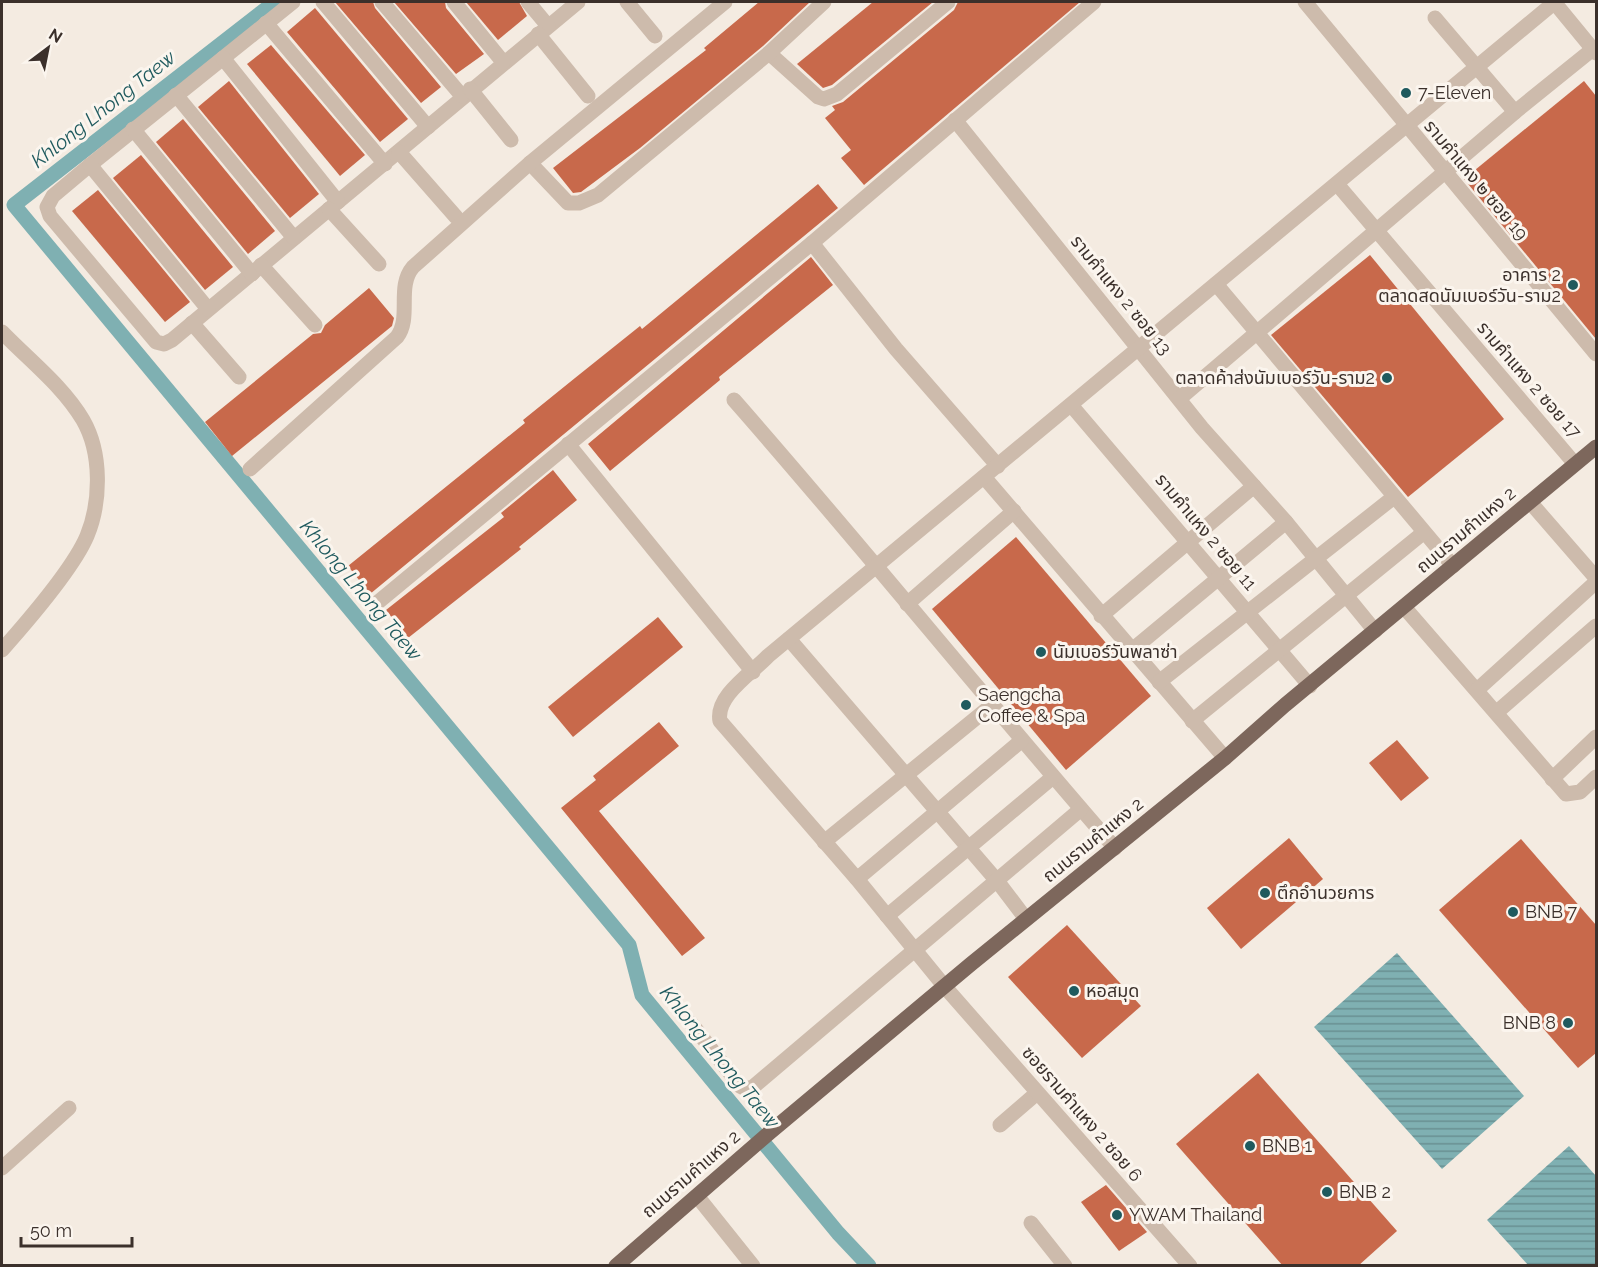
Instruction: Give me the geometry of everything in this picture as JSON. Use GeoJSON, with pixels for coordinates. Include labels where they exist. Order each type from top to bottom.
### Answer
{"type":"FeatureCollection","features":[{"type":"Feature","properties":{"kind":"main road","name":"ถนนรามคำแหง 2"},"geometry":{"type":"LineString","coordinates":[[616,1266],[769,1133],[945,987],[975,968],[1026,919],[1225,759],[1596,447]]}},
{"type":"Feature","properties":{"kind":"street"},"geometry":{"type":"LineString","coordinates":[[293,2],[133,129],[53,196],[47,207],[50,216],[156,342],[164,344],[172,340],[385,164],[466,92],[578,2]]}},
{"type":"Feature","properties":{"kind":"street"},"geometry":{"type":"LineString","coordinates":[[323,2],[428,127]]}},
{"type":"Feature","properties":{"kind":"street"},"geometry":{"type":"LineString","coordinates":[[382,2],[511,140]]}},
{"type":"Feature","properties":{"kind":"street"},"geometry":{"type":"LineString","coordinates":[[454,2],[503,62]]}},
{"type":"Feature","properties":{"kind":"street"},"geometry":{"type":"LineString","coordinates":[[528,2],[543,30],[588,96]]}},
{"type":"Feature","properties":{"kind":"street"},"geometry":{"type":"LineString","coordinates":[[627,2],[655,36]]}},
{"type":"Feature","properties":{"kind":"street"},"geometry":{"type":"LineString","coordinates":[[250,469],[397,338],[403,325],[406,279],[409,273],[530,163],[725,2]]}},
{"type":"Feature","properties":{"kind":"street"},"geometry":{"type":"LineString","coordinates":[[530,163],[568,203],[579,203],[598,195],[769,53],[824,2]]}},
{"type":"Feature","properties":{"kind":"street"},"geometry":{"type":"LineString","coordinates":[[769,53],[818,98],[824,99],[837,94],[948,2]]}},
{"type":"Feature","properties":{"kind":"street"},"geometry":{"type":"LineString","coordinates":[[378,603],[812,243],[1094,2]]}},
{"type":"Feature","properties":{"kind":"street","name":"รามคำแหง ๒ ซอย 19"},"geometry":{"type":"LineString","coordinates":[[1305,2],[1596,354]]}},
{"type":"Feature","properties":{"kind":"street"},"geometry":{"type":"LineString","coordinates":[[1179,399],[1515,112],[1595,51],[1555,2]]}},
{"type":"Feature","properties":{"kind":"street","name":"ซอยรามคำแหง 2 ซอย 6"},"geometry":{"type":"LineString","coordinates":[[1190,1266],[915,952],[857,879],[720,721],[718,712],[723,700],[789,639],[1555,2]]}},
{"type":"Feature","properties":{"kind":"street"},"geometry":{"type":"LineString","coordinates":[[1435,18],[1515,112]]}},
{"type":"Feature","properties":{"kind":"street"},"geometry":{"type":"LineString","coordinates":[[266,22],[385,164]]}},
{"type":"Feature","properties":{"kind":"street"},"geometry":{"type":"LineString","coordinates":[[223,58],[379,264]]}},
{"type":"Feature","properties":{"kind":"street"},"geometry":{"type":"LineString","coordinates":[[176,95],[294,238]]}},
{"type":"Feature","properties":{"kind":"street","name":"รามคำแหง 2 ซอย 13"},"geometry":{"type":"LineString","coordinates":[[955,120],[1179,399],[1286,522],[1375,631]]}},
{"type":"Feature","properties":{"kind":"street"},"geometry":{"type":"LineString","coordinates":[[133,129],[256,269],[315,325]]}},
{"type":"Feature","properties":{"kind":"street"},"geometry":{"type":"LineString","coordinates":[[399,152],[456,217]]}},
{"type":"Feature","properties":{"kind":"street"},"geometry":{"type":"LineString","coordinates":[[90,165],[208,309]]}},
{"type":"Feature","properties":{"kind":"street","name":"รามคำแหง 2 ซอย 17"},"geometry":{"type":"LineString","coordinates":[[1337,183],[1575,464]]}},
{"type":"Feature","properties":{"kind":"street"},"geometry":{"type":"LineString","coordinates":[[812,243],[896,349],[998,466]]}},
{"type":"Feature","properties":{"kind":"street"},"geometry":{"type":"LineString","coordinates":[[1216,284],[1453,566]]}},
{"type":"Feature","properties":{"kind":"street"},"geometry":{"type":"LineString","coordinates":[[192,323],[240,377]]}},
{"type":"Feature","properties":{"kind":"street"},"geometry":{"type":"LineString","coordinates":[[2,332],[63,393],[84,421],[96,457],[96,502],[87,537],[69,564],[2,650]]}},
{"type":"Feature","properties":{"kind":"street"},"geometry":{"type":"LineString","coordinates":[[734,400],[877,566],[1021,741],[1115,848]]}},
{"type":"Feature","properties":{"kind":"street","name":"รามคำแหง 2 ซอย 11"},"geometry":{"type":"LineString","coordinates":[[1071,405],[1190,542],[1310,686]]}},
{"type":"Feature","properties":{"kind":"street"},"geometry":{"type":"LineString","coordinates":[[568,444],[753,672]]}},
{"type":"Feature","properties":{"kind":"street"},"geometry":{"type":"LineString","coordinates":[[984,477],[1225,759]]}},
{"type":"Feature","properties":{"kind":"street"},"geometry":{"type":"LineString","coordinates":[[1101,616],[1254,486]]}},
{"type":"Feature","properties":{"kind":"street"},"geometry":{"type":"LineString","coordinates":[[1159,682],[1394,497]]}},
{"type":"Feature","properties":{"kind":"street"},"geometry":{"type":"LineString","coordinates":[[1477,690],[1596,580],[1530,502]]}},
{"type":"Feature","properties":{"kind":"street"},"geometry":{"type":"LineString","coordinates":[[907,604],[1014,511]]}},
{"type":"Feature","properties":{"kind":"street"},"geometry":{"type":"LineString","coordinates":[[1132,650],[1286,522]]}},
{"type":"Feature","properties":{"kind":"street"},"geometry":{"type":"LineString","coordinates":[[1192,721],[1424,533]]}},
{"type":"Feature","properties":{"kind":"street"},"geometry":{"type":"LineString","coordinates":[[1404,607],[1566,794],[1573,795],[1596,777]]}},
{"type":"Feature","properties":{"kind":"street"},"geometry":{"type":"LineString","coordinates":[[1497,712],[1596,626]]}},
{"type":"Feature","properties":{"kind":"street"},"geometry":{"type":"LineString","coordinates":[[789,639],[966,848],[998,882],[1026,919]]}},
{"type":"Feature","properties":{"kind":"street"},"geometry":{"type":"LineString","coordinates":[[824,842],[992,705]]}},
{"type":"Feature","properties":{"kind":"street"},"geometry":{"type":"LineString","coordinates":[[1552,779],[1596,737]]}},
{"type":"Feature","properties":{"kind":"street"},"geometry":{"type":"LineString","coordinates":[[857,879],[1021,741]]}},
{"type":"Feature","properties":{"kind":"street"},"geometry":{"type":"LineString","coordinates":[[887,916],[1053,777]]}},
{"type":"Feature","properties":{"kind":"street"},"geometry":{"type":"LineString","coordinates":[[691,1023],[740,1086],[746,1089],[753,1087],[1082,809]]}},
{"type":"Feature","properties":{"kind":"street"},"geometry":{"type":"LineString","coordinates":[[1000,1125],[1037,1093]]}},
{"type":"Feature","properties":{"kind":"street"},"geometry":{"type":"LineString","coordinates":[[2,1168],[69,1108]]}},
{"type":"Feature","properties":{"kind":"street"},"geometry":{"type":"LineString","coordinates":[[697,1196],[753,1266]]}},
{"type":"Feature","properties":{"kind":"street"},"geometry":{"type":"LineString","coordinates":[[1031,1223],[1065,1266]]}},
{"type":"Feature","properties":{"kind":"water"},"geometry":{"type":"Polygon","coordinates":[[[1397,953],[1524,1096],[1442,1169],[1314,1027],[1397,953]]]}},
{"type":"Feature","properties":{"kind":"water"},"geometry":{"type":"Polygon","coordinates":[[[1569,1146],[1596,1176],[1596,1265],[1528,1265],[1487,1220],[1569,1146]]]}},
{"type":"Feature","properties":{"kind":"building"},"geometry":{"type":"Polygon","coordinates":[[[335,2],[373,2],[375,8],[441,87],[421,103],[335,2]]]}},
{"type":"Feature","properties":{"kind":"building"},"geometry":{"type":"Polygon","coordinates":[[[394,2],[445,2],[446,8],[484,54],[456,74],[394,2]]]}},
{"type":"Feature","properties":{"kind":"building"},"geometry":{"type":"Polygon","coordinates":[[[466,2],[519,2],[527,16],[498,40],[466,2]]]}},
{"type":"Feature","properties":{"kind":"building"},"geometry":{"type":"Polygon","coordinates":[[[759,2],[810,2],[763,46],[640,148],[581,192],[573,193],[553,168],[706,50],[704,48],[759,2]]]}},
{"type":"Feature","properties":{"kind":"building"},"geometry":{"type":"Polygon","coordinates":[[[873,2],[933,2],[832,85],[823,88],[797,64],[873,2]]]}},
{"type":"Feature","properties":{"kind":"building"},"geometry":{"type":"Polygon","coordinates":[[[958,2],[1080,2],[864,185],[841,158],[851,150],[825,118],[835,110],[832,106],[843,102],[954,10],[958,2]]]}},
{"type":"Feature","properties":{"kind":"building"},"geometry":{"type":"Polygon","coordinates":[[[315,8],[408,119],[380,142],[287,32],[315,8]]]}},
{"type":"Feature","properties":{"kind":"building"},"geometry":{"type":"Polygon","coordinates":[[[271,45],[365,155],[340,176],[247,64],[271,45]]]}},
{"type":"Feature","properties":{"kind":"building"},"geometry":{"type":"Polygon","coordinates":[[[229,81],[319,194],[290,218],[198,107],[229,81]]]}},
{"type":"Feature","properties":{"kind":"building","name":"อาคาร 2 ตลาดสดนัมเบอร์วัน-ราม2"},"geometry":{"type":"Polygon","coordinates":[[[1584,81],[1596,96],[1596,339],[1464,179],[1584,81]]]}},
{"type":"Feature","properties":{"kind":"building"},"geometry":{"type":"Polygon","coordinates":[[[183,119],[275,231],[248,254],[156,142],[183,119]]]}},
{"type":"Feature","properties":{"kind":"building"},"geometry":{"type":"Polygon","coordinates":[[[141,155],[233,267],[205,290],[113,178],[141,155]]]}},
{"type":"Feature","properties":{"kind":"building"},"geometry":{"type":"Polygon","coordinates":[[[818,184],[838,208],[370,594],[348,566],[525,423],[523,420],[640,326],[642,329],[818,184]]]}},
{"type":"Feature","properties":{"kind":"building"},"geometry":{"type":"Polygon","coordinates":[[[98,190],[190,302],[165,322],[72,211],[98,190]]]}},
{"type":"Feature","properties":{"kind":"building","name":"ตลาดค้าส่งนัมเบอร์วัน-ราม2"},"geometry":{"type":"Polygon","coordinates":[[[1370,255],[1504,419],[1408,497],[1271,335],[1370,255]]]}},
{"type":"Feature","properties":{"kind":"building"},"geometry":{"type":"Polygon","coordinates":[[[811,257],[833,285],[719,377],[720,380],[610,471],[588,444],[811,257]]]}},
{"type":"Feature","properties":{"kind":"building"},"geometry":{"type":"Polygon","coordinates":[[[369,288],[394,318],[392,326],[232,456],[205,422],[313,334],[321,333],[325,325],[369,288]]]}},
{"type":"Feature","properties":{"kind":"building"},"geometry":{"type":"Polygon","coordinates":[[[553,470],[577,500],[519,547],[521,549],[408,638],[386,610],[504,517],[501,513],[553,470]]]}},
{"type":"Feature","properties":{"kind":"building","name":"นัมเบอร์วันพลาซ่า"},"geometry":{"type":"Polygon","coordinates":[[[1016,537],[1151,696],[1066,770],[932,609],[1016,537]]]}},
{"type":"Feature","properties":{"kind":"building"},"geometry":{"type":"Polygon","coordinates":[[[658,617],[683,647],[573,737],[548,707],[658,617]]]}},
{"type":"Feature","properties":{"kind":"building"},"geometry":{"type":"Polygon","coordinates":[[[659,722],[679,746],[599,811],[705,938],[682,956],[561,808],[596,780],[593,776],[659,722]]]}},
{"type":"Feature","properties":{"kind":"building"},"geometry":{"type":"Polygon","coordinates":[[[1397,740],[1429,778],[1401,801],[1369,763],[1397,740]]]}},
{"type":"Feature","properties":{"kind":"building","name":"ตึกอำนวยการ"},"geometry":{"type":"Polygon","coordinates":[[[1289,838],[1323,879],[1241,949],[1207,908],[1289,838]]]}},
{"type":"Feature","properties":{"kind":"building"},"geometry":{"type":"Polygon","coordinates":[[[1521,839],[1596,925],[1596,1053],[1578,1068],[1439,910],[1521,839]]]}},
{"type":"Feature","properties":{"kind":"building","name":"หอสมุด"},"geometry":{"type":"Polygon","coordinates":[[[1067,925],[1141,1006],[1082,1058],[1008,977],[1067,925]]]}},
{"type":"Feature","properties":{"kind":"building"},"geometry":{"type":"Polygon","coordinates":[[[1258,1073],[1397,1231],[1358,1266],[1283,1266],[1176,1144],[1258,1073]]]}},
{"type":"Feature","properties":{"kind":"building","name":"YWAM Thailand"},"geometry":{"type":"Polygon","coordinates":[[[1106,1185],[1147,1232],[1119,1251],[1081,1202],[1106,1185]]]}},
{"type":"Feature","properties":{"kind":"waterway","name":"Khlong Lhong Taew"},"geometry":{"type":"LineString","coordinates":[[275,2],[14,205],[629,945],[642,995],[838,1233],[869,1266]]}},
{"type":"Feature","properties":{"kind":"place","name":"7-Eleven"},"geometry":{"type":"Point","coordinates":[1406,93]}},
{"type":"Feature","properties":{"kind":"place","name":"อาคาร 2 ตลาดสดนัมเบอร์วัน-ราม2"},"geometry":{"type":"Point","coordinates":[1573,285]}},
{"type":"Feature","properties":{"kind":"place","name":"ตลาดค้าส่งนัมเบอร์วัน-ราม2"},"geometry":{"type":"Point","coordinates":[1387,378]}},
{"type":"Feature","properties":{"kind":"place","name":"นัมเบอร์วันพลาซ่า"},"geometry":{"type":"Point","coordinates":[1041,652]}},
{"type":"Feature","properties":{"kind":"place","name":"Saengcha Coffee & Spa"},"geometry":{"type":"Point","coordinates":[966,705]}},
{"type":"Feature","properties":{"kind":"place","name":"ตึกอำนวยการ"},"geometry":{"type":"Point","coordinates":[1265,893]}},
{"type":"Feature","properties":{"kind":"place","name":"BNB 7"},"geometry":{"type":"Point","coordinates":[1513,912]}},
{"type":"Feature","properties":{"kind":"place","name":"หอสมุด"},"geometry":{"type":"Point","coordinates":[1074,991]}},
{"type":"Feature","properties":{"kind":"place","name":"BNB 8"},"geometry":{"type":"Point","coordinates":[1568,1023]}},
{"type":"Feature","properties":{"kind":"place","name":"BNB 1"},"geometry":{"type":"Point","coordinates":[1250,1146]}},
{"type":"Feature","properties":{"kind":"place","name":"BNB 2"},"geometry":{"type":"Point","coordinates":[1327,1192]}},
{"type":"Feature","properties":{"kind":"place","name":"YWAM Thailand"},"geometry":{"type":"Point","coordinates":[1117,1215]}}]}
